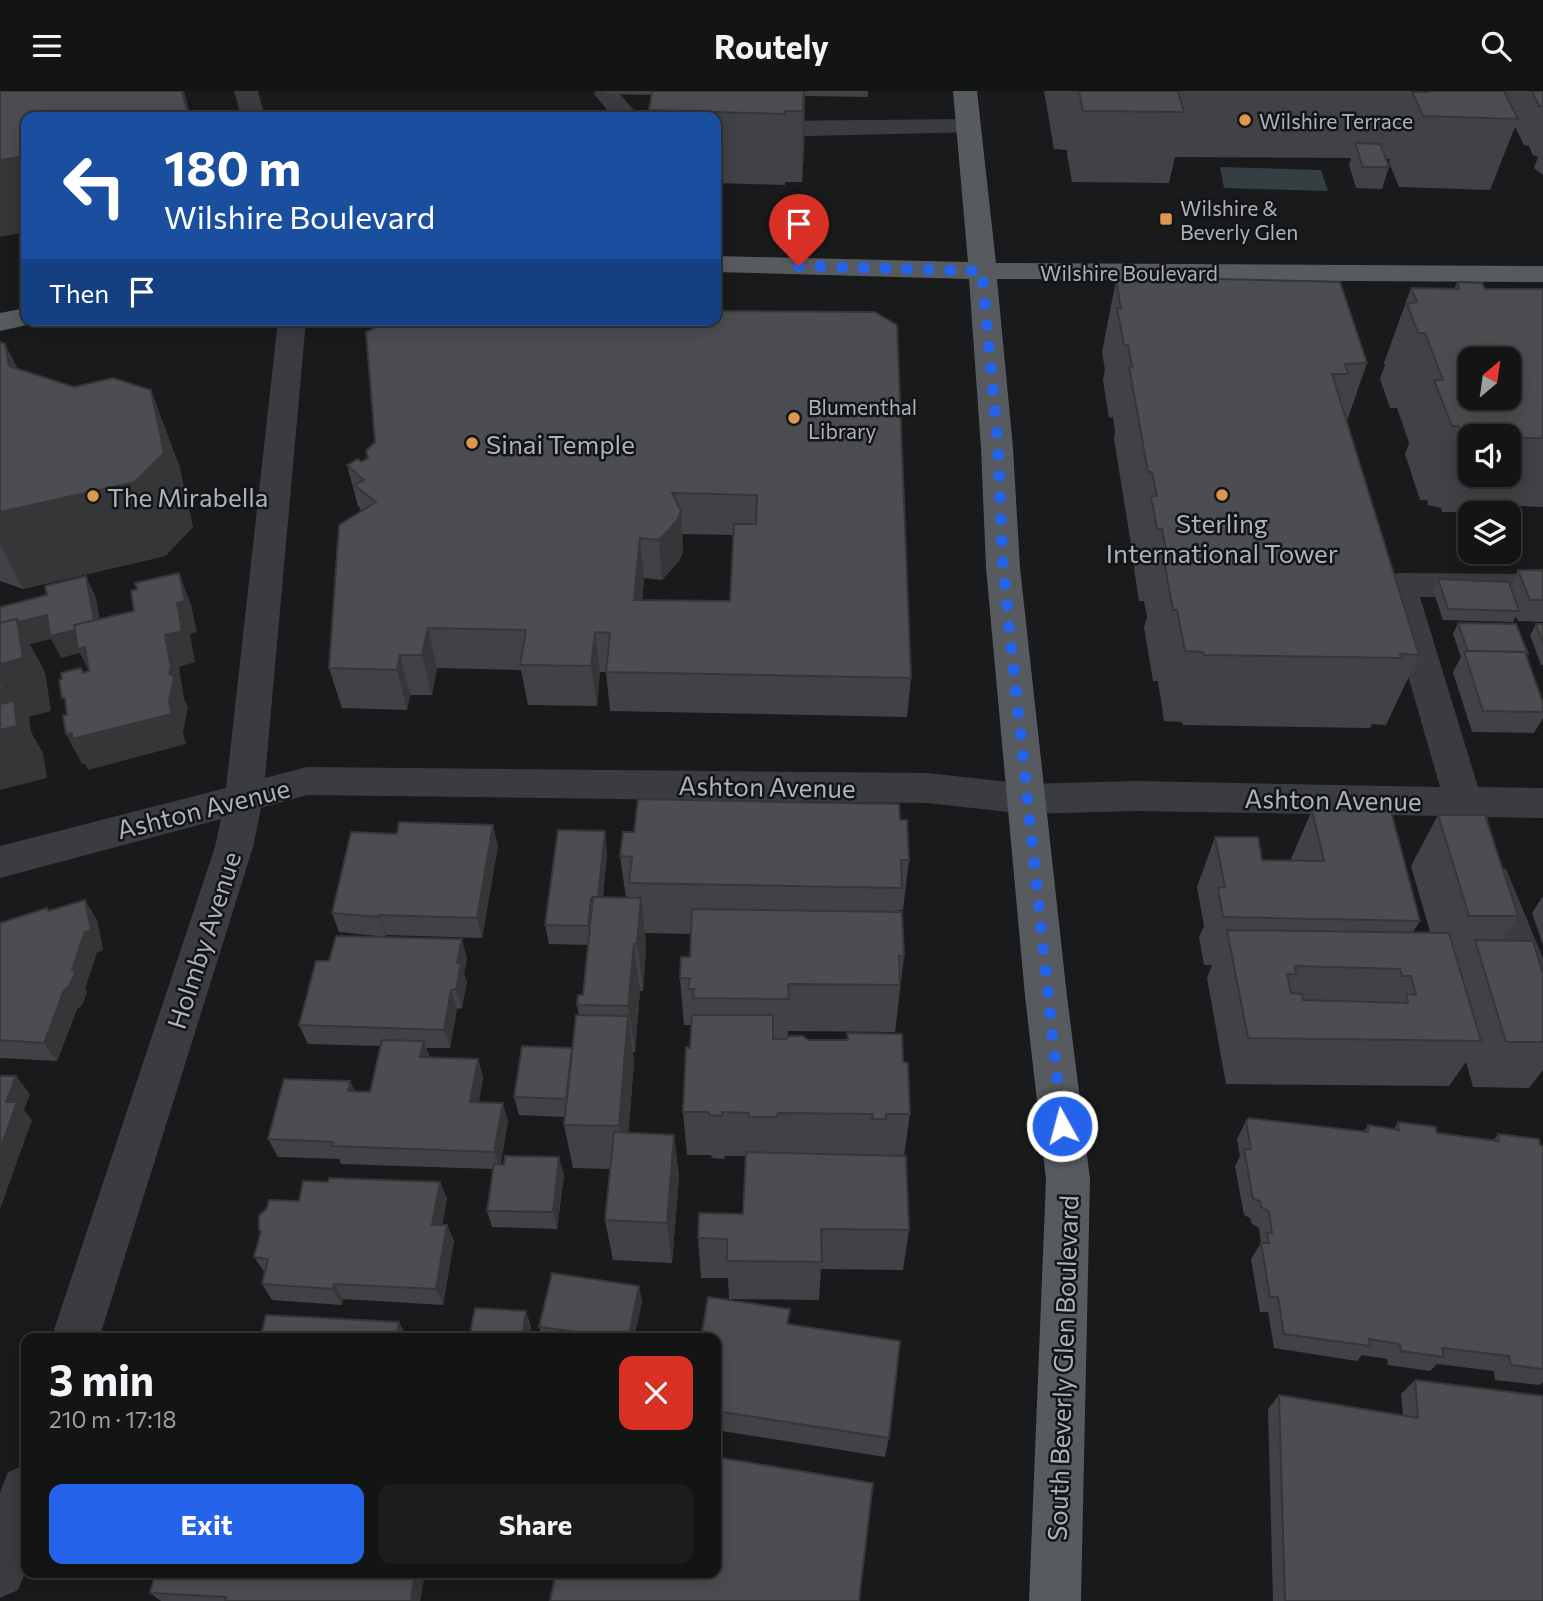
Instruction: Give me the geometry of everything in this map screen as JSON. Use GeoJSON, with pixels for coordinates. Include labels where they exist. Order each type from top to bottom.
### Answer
{"type":"FeatureCollection","features":[{"type":"Feature","properties":{"kind":"main road","name":"South Beverly Glen Boulevard"},"geometry":{"type":"LineString","coordinates":[[965,91],[998,448],[1003,568],[1068,1179],[1055,1601]]}},
{"type":"Feature","properties":{"kind":"main road","name":"Wilshire Boulevard"},"geometry":{"type":"LineString","coordinates":[[721,264],[982,271],[1543,274]]}},
{"type":"Feature","properties":{"kind":"main road"},"geometry":{"type":"LineString","coordinates":[[0,322],[21,318]]}},
{"type":"Feature","properties":{"kind":"street"},"geometry":{"type":"LineString","coordinates":[[246,91],[252,112]]}},
{"type":"Feature","properties":{"kind":"street"},"geometry":{"type":"LineString","coordinates":[[606,94],[622,112]]}},
{"type":"Feature","properties":{"kind":"street"},"geometry":{"type":"LineString","coordinates":[[768,129],[968,127]]}},
{"type":"Feature","properties":{"kind":"street","name":"Holmby Avenue"},"geometry":{"type":"LineString","coordinates":[[77,1333],[234,847],[244,798],[291,326]]}},
{"type":"Feature","properties":{"kind":"street"},"geometry":{"type":"LineString","coordinates":[[1543,586],[1399,585],[1461,801],[1543,1010]]}},
{"type":"Feature","properties":{"kind":"street","name":"Ashton Avenue"},"geometry":{"type":"LineString","coordinates":[[0,862],[307,781],[928,788],[1026,799],[1136,796],[1543,803]]}},
{"type":"Feature","properties":{"kind":"street"},"geometry":{"type":"LineString","coordinates":[[0,1571],[21,1506]]}},
{"type":"Feature","properties":{"kind":"shaded area"},"geometry":{"type":"Polygon","coordinates":[[[1220,167],[1321,170],[1328,191],[1224,188],[1220,167]]]}},
{"type":"Feature","properties":{"kind":"building"},"geometry":{"type":"Polygon","coordinates":[[[0,91],[182,91],[188,112],[21,112],[21,157],[0,160],[0,91]]]}},
{"type":"Feature","properties":{"kind":"building"},"geometry":{"type":"Polygon","coordinates":[[[652,91],[804,91],[803,111],[785,111],[785,114],[649,110],[652,91]]]}},
{"type":"Feature","properties":{"kind":"building"},"geometry":{"type":"Polygon","coordinates":[[[1079,91],[1178,91],[1184,112],[1083,111],[1079,91]]]}},
{"type":"Feature","properties":{"kind":"building"},"geometry":{"type":"Polygon","coordinates":[[[1504,91],[1518,119],[1423,116],[1412,92],[1504,91]]]}},
{"type":"Feature","properties":{"kind":"building"},"geometry":{"type":"Polygon","coordinates":[[[1532,91],[1543,91],[1543,106],[1539,106],[1532,91]]]}},
{"type":"Feature","properties":{"kind":"building"},"geometry":{"type":"Polygon","coordinates":[[[1355,143],[1380,144],[1389,167],[1363,167],[1355,143]]]}},
{"type":"Feature","properties":{"kind":"building","name":"Sterling International Tower"},"geometry":{"type":"Polygon","coordinates":[[[1132,277],[1340,282],[1367,363],[1345,364],[1348,374],[1332,374],[1419,655],[1400,654],[1402,658],[1204,655],[1203,652],[1185,651],[1177,610],[1173,610],[1163,555],[1167,555],[1162,529],[1157,529],[1151,496],[1157,496],[1152,472],[1148,472],[1129,367],[1132,367],[1128,345],[1124,345],[1117,308],[1121,308],[1116,280],[1133,280],[1132,277]]]}},
{"type":"Feature","properties":{"kind":"building"},"geometry":{"type":"Polygon","coordinates":[[[1457,282],[1482,283],[1485,289],[1543,289],[1543,438],[1521,438],[1521,424],[1452,426],[1434,380],[1443,380],[1425,333],[1418,333],[1407,304],[1417,302],[1411,288],[1459,289],[1457,282]]]}},
{"type":"Feature","properties":{"kind":"building"},"geometry":{"type":"Polygon","coordinates":[[[721,311],[875,312],[897,325],[911,678],[606,672],[610,633],[595,632],[591,666],[520,665],[526,630],[428,628],[422,655],[400,655],[397,670],[329,668],[339,525],[376,502],[354,485],[364,480],[347,465],[358,459],[361,462],[368,458],[366,451],[375,442],[366,332],[378,326],[721,326],[721,311]],[[672,493],[681,511],[677,521],[659,540],[640,538],[634,600],[730,601],[734,524],[756,524],[757,495],[672,493]]]}},
{"type":"Feature","properties":{"kind":"building"},"geometry":{"type":"Polygon","coordinates":[[[0,342],[5,344],[9,366],[74,387],[113,378],[151,390],[164,453],[135,482],[0,512],[0,342]]]}},
{"type":"Feature","properties":{"kind":"building"},"geometry":{"type":"Polygon","coordinates":[[[1518,570],[1543,570],[1543,600],[1530,600],[1518,570]]]}},
{"type":"Feature","properties":{"kind":"building"},"geometry":{"type":"Polygon","coordinates":[[[179,573],[185,601],[177,603],[182,631],[165,635],[171,667],[169,674],[174,676],[169,702],[172,714],[72,739],[72,733],[66,734],[63,715],[67,715],[65,698],[62,698],[59,680],[62,679],[61,673],[81,668],[83,673],[89,671],[85,647],[78,649],[74,625],[134,611],[131,591],[137,589],[135,583],[179,573]]]}},
{"type":"Feature","properties":{"kind":"building"},"geometry":{"type":"Polygon","coordinates":[[[86,576],[94,620],[74,625],[75,630],[50,636],[47,615],[19,622],[17,619],[0,623],[0,607],[47,595],[45,586],[86,576]]]}},
{"type":"Feature","properties":{"kind":"building"},"geometry":{"type":"Polygon","coordinates":[[[1438,579],[1509,582],[1519,611],[1448,609],[1438,579]]]}},
{"type":"Feature","properties":{"kind":"building"},"geometry":{"type":"Polygon","coordinates":[[[17,619],[23,658],[0,664],[0,623],[17,619]]]}},
{"type":"Feature","properties":{"kind":"building"},"geometry":{"type":"Polygon","coordinates":[[[1458,623],[1516,624],[1528,654],[1468,651],[1458,623]]]}},
{"type":"Feature","properties":{"kind":"building"},"geometry":{"type":"Polygon","coordinates":[[[1536,624],[1543,624],[1543,643],[1536,624]]]}},
{"type":"Feature","properties":{"kind":"building"},"geometry":{"type":"Polygon","coordinates":[[[1464,651],[1525,652],[1543,703],[1543,712],[1483,711],[1464,651]]]}},
{"type":"Feature","properties":{"kind":"building"},"geometry":{"type":"Polygon","coordinates":[[[0,669],[3,689],[0,690],[0,669]]]}},
{"type":"Feature","properties":{"kind":"building"},"geometry":{"type":"Polygon","coordinates":[[[14,701],[17,726],[0,730],[0,704],[14,701]]]}},
{"type":"Feature","properties":{"kind":"building"},"geometry":{"type":"Polygon","coordinates":[[[638,799],[899,804],[900,820],[907,820],[909,860],[901,860],[902,888],[629,883],[632,857],[620,856],[623,832],[634,832],[638,799]]]}},
{"type":"Feature","properties":{"kind":"building"},"geometry":{"type":"Polygon","coordinates":[[[1312,810],[1391,811],[1420,921],[1223,917],[1218,888],[1225,887],[1215,837],[1258,837],[1262,860],[1324,861],[1312,810]]]}},
{"type":"Feature","properties":{"kind":"building"},"geometry":{"type":"Polygon","coordinates":[[[1438,815],[1485,815],[1518,916],[1469,916],[1438,815]]]}},
{"type":"Feature","properties":{"kind":"building"},"geometry":{"type":"Polygon","coordinates":[[[399,822],[493,825],[477,918],[379,917],[332,913],[351,832],[397,834],[399,822]]]}},
{"type":"Feature","properties":{"kind":"building"},"geometry":{"type":"Polygon","coordinates":[[[558,830],[605,831],[598,897],[591,899],[588,926],[545,925],[558,830]]]}},
{"type":"Feature","properties":{"kind":"building"},"geometry":{"type":"Polygon","coordinates":[[[593,897],[641,898],[628,1006],[577,1005],[578,995],[583,995],[593,897]]]}},
{"type":"Feature","properties":{"kind":"building"},"geometry":{"type":"Polygon","coordinates":[[[85,900],[91,930],[85,932],[72,969],[75,973],[64,990],[44,1043],[0,1040],[0,923],[47,908],[48,911],[85,900]]]}},
{"type":"Feature","properties":{"kind":"building"},"geometry":{"type":"Polygon","coordinates":[[[692,909],[902,912],[904,956],[899,956],[900,985],[788,984],[789,999],[693,998],[694,989],[688,989],[690,978],[680,978],[681,957],[690,957],[692,909]]]}},
{"type":"Feature","properties":{"kind":"building"},"geometry":{"type":"Polygon","coordinates":[[[1227,930],[1449,933],[1481,1041],[1248,1038],[1227,930]],[[1295,966],[1296,974],[1287,974],[1291,993],[1302,994],[1303,1000],[1408,1003],[1406,994],[1416,995],[1411,976],[1402,976],[1400,969],[1295,966]]]}},
{"type":"Feature","properties":{"kind":"building"},"geometry":{"type":"Polygon","coordinates":[[[336,936],[462,939],[457,963],[461,963],[456,989],[451,990],[444,1030],[299,1025],[316,961],[329,961],[336,936]]]}},
{"type":"Feature","properties":{"kind":"building"},"geometry":{"type":"Polygon","coordinates":[[[1475,940],[1533,941],[1543,974],[1543,1042],[1506,1042],[1475,940]]]}},
{"type":"Feature","properties":{"kind":"building"},"geometry":{"type":"Polygon","coordinates":[[[576,1015],[628,1016],[619,1126],[564,1125],[576,1015]]]}},
{"type":"Feature","properties":{"kind":"building"},"geometry":{"type":"Polygon","coordinates":[[[692,1015],[773,1015],[773,1039],[803,1036],[808,1040],[848,1040],[847,1033],[902,1034],[903,1062],[908,1063],[910,1114],[886,1114],[886,1119],[872,1119],[873,1114],[778,1113],[777,1117],[749,1117],[749,1113],[722,1112],[722,1116],[709,1115],[709,1112],[683,1112],[686,1047],[690,1048],[692,1015]]]}},
{"type":"Feature","properties":{"kind":"building"},"geometry":{"type":"Polygon","coordinates":[[[382,1040],[424,1041],[420,1057],[478,1059],[470,1102],[503,1103],[494,1152],[332,1146],[333,1142],[268,1139],[284,1079],[350,1081],[348,1091],[370,1092],[382,1040]]]}},
{"type":"Feature","properties":{"kind":"building"},"geometry":{"type":"Polygon","coordinates":[[[522,1046],[572,1048],[566,1099],[514,1097],[522,1046]]]}},
{"type":"Feature","properties":{"kind":"building"},"geometry":{"type":"Polygon","coordinates":[[[0,1076],[16,1076],[6,1102],[17,1102],[0,1150],[0,1076]]]}},
{"type":"Feature","properties":{"kind":"building"},"geometry":{"type":"Polygon","coordinates":[[[1249,1118],[1368,1132],[1368,1125],[1399,1130],[1398,1122],[1436,1127],[1437,1133],[1499,1141],[1498,1134],[1539,1139],[1540,1145],[1543,1146],[1543,1369],[1511,1365],[1509,1356],[1442,1348],[1444,1357],[1401,1351],[1400,1344],[1369,1339],[1370,1346],[1284,1334],[1278,1297],[1270,1297],[1261,1243],[1269,1243],[1267,1233],[1272,1233],[1269,1212],[1261,1207],[1260,1201],[1253,1199],[1244,1149],[1251,1149],[1246,1121],[1249,1118]]]}},
{"type":"Feature","properties":{"kind":"building"},"geometry":{"type":"Polygon","coordinates":[[[614,1132],[674,1135],[667,1223],[605,1220],[614,1132]]]}},
{"type":"Feature","properties":{"kind":"building"},"geometry":{"type":"Polygon","coordinates":[[[746,1152],[906,1156],[909,1230],[821,1229],[822,1262],[727,1261],[727,1239],[698,1238],[699,1213],[743,1214],[746,1152]]]}},
{"type":"Feature","properties":{"kind":"building"},"geometry":{"type":"Polygon","coordinates":[[[505,1156],[559,1157],[553,1212],[487,1211],[494,1164],[504,1165],[505,1156]]]}},
{"type":"Feature","properties":{"kind":"building"},"geometry":{"type":"Polygon","coordinates":[[[329,1178],[440,1182],[432,1225],[447,1225],[436,1289],[334,1284],[333,1289],[262,1284],[268,1259],[254,1257],[261,1231],[259,1216],[267,1208],[269,1200],[299,1201],[303,1181],[328,1182],[329,1178]]]}},
{"type":"Feature","properties":{"kind":"building"},"geometry":{"type":"Polygon","coordinates":[[[552,1273],[639,1286],[629,1333],[584,1333],[539,1327],[552,1273]]]}},
{"type":"Feature","properties":{"kind":"building"},"geometry":{"type":"Polygon","coordinates":[[[708,1297],[790,1309],[787,1324],[900,1341],[889,1438],[721,1412],[721,1333],[702,1333],[708,1297]]]}},
{"type":"Feature","properties":{"kind":"building"},"geometry":{"type":"Polygon","coordinates":[[[475,1308],[526,1311],[523,1333],[470,1333],[475,1308]]]}},
{"type":"Feature","properties":{"kind":"building"},"geometry":{"type":"Polygon","coordinates":[[[266,1315],[399,1322],[397,1333],[262,1333],[266,1315]]]}},
{"type":"Feature","properties":{"kind":"building"},"geometry":{"type":"Polygon","coordinates":[[[1415,1380],[1543,1396],[1543,1601],[1285,1601],[1279,1395],[1418,1418],[1415,1380]]]}},
{"type":"Feature","properties":{"kind":"building"},"geometry":{"type":"Polygon","coordinates":[[[721,1458],[873,1483],[859,1601],[550,1601],[555,1578],[721,1578],[721,1458]]]}},
{"type":"Feature","properties":{"kind":"building"},"geometry":{"type":"Polygon","coordinates":[[[154,1578],[414,1578],[411,1601],[225,1601],[226,1597],[150,1593],[154,1578]]]}},
{"type":"Feature","properties":{"kind":"place","name":"Wilshire Terrace"},"geometry":{"type":"Point","coordinates":[1245,120]}},
{"type":"Feature","properties":{"kind":"place","name":"Wilshire & Beverly Glen"},"geometry":{"type":"Point","coordinates":[1166,219]}},
{"type":"Feature","properties":{"kind":"place","name":"Blumenthal Library"},"geometry":{"type":"Point","coordinates":[794,418]}},
{"type":"Feature","properties":{"kind":"place","name":"Sinai Temple"},"geometry":{"type":"Point","coordinates":[472,443]}},
{"type":"Feature","properties":{"kind":"place","name":"Sterling International Tower"},"geometry":{"type":"Point","coordinates":[1222,495]}},
{"type":"Feature","properties":{"kind":"place","name":"The Mirabella"},"geometry":{"type":"Point","coordinates":[93,496]}},
{"type":"Feature","properties":{"kind":"route"},"geometry":{"type":"LineString","coordinates":[[799,266],[982,271],[998,448],[1003,568],[1032,864],[1062,1126]]}}]}
